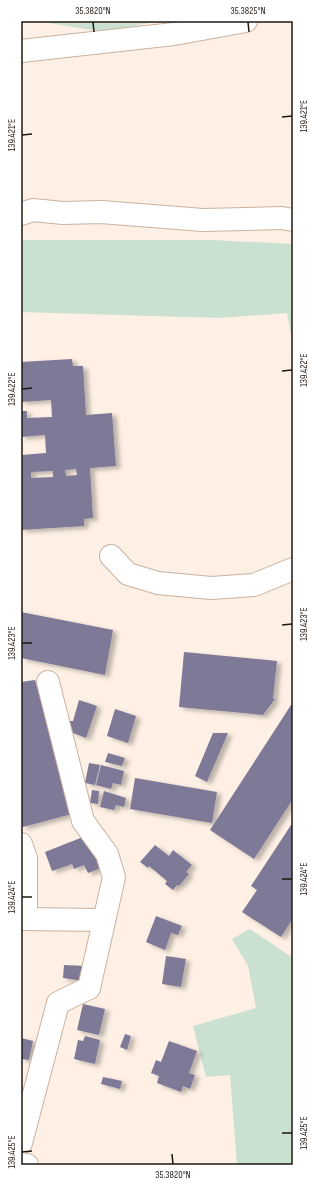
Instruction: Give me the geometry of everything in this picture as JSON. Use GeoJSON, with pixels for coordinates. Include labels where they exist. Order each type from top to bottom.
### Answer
{"type":"FeatureCollection","features":[{"type":"Feature","properties":{"kind":"street"},"geometry":{"type":"LineString","coordinates":[[21,51],[174,34],[246,21]]}},
{"type":"Feature","properties":{"kind":"street"},"geometry":{"type":"LineString","coordinates":[[21,214],[34,210],[62,214],[101,212],[203,220],[282,218],[293,220]]}},
{"type":"Feature","properties":{"kind":"street"},"geometry":{"type":"LineString","coordinates":[[111,556],[128,574],[158,584],[211,588],[254,585],[293,569]]}},
{"type":"Feature","properties":{"kind":"street"},"geometry":{"type":"LineString","coordinates":[[21,1143],[58,1003],[89,988],[114,876],[107,854],[83,821],[48,682]]}},
{"type":"Feature","properties":{"kind":"street"},"geometry":{"type":"LineString","coordinates":[[21,844],[26,858],[24,919],[104,920]]}},
{"type":"Feature","properties":{"kind":"street"},"geometry":{"type":"LineString","coordinates":[[21,1164],[27,1165]]}},
{"type":"Feature","properties":{"kind":"green space"},"geometry":{"type":"Polygon","coordinates":[[[38,21],[160,21],[103,32],[38,21]]]}},
{"type":"Feature","properties":{"kind":"green space"},"geometry":{"type":"Polygon","coordinates":[[[21,240],[212,240],[293,244],[293,345],[287,313],[218,318],[21,312],[21,240]]]}},
{"type":"Feature","properties":{"kind":"green space"},"geometry":{"type":"Polygon","coordinates":[[[250,929],[293,958],[293,1165],[237,1165],[230,1075],[206,1077],[193,1026],[256,1008],[248,966],[232,939],[250,929]]]}},
{"type":"Feature","properties":{"kind":"building"},"geometry":{"type":"Polygon","coordinates":[[[72,359],[73,366],[83,366],[86,415],[112,413],[116,466],[90,468],[93,518],[84,519],[84,526],[21,530],[21,455],[46,453],[45,435],[21,437],[21,411],[27,411],[27,418],[52,417],[51,400],[21,402],[21,362],[72,359]],[[76,469],[65,470],[66,476],[77,475],[76,469]],[[53,471],[31,472],[31,478],[53,477],[53,471]]]}},
{"type":"Feature","properties":{"kind":"building"},"geometry":{"type":"Polygon","coordinates":[[[21,612],[113,630],[105,675],[21,658],[21,612]]]}},
{"type":"Feature","properties":{"kind":"building"},"geometry":{"type":"Polygon","coordinates":[[[184,652],[277,661],[273,699],[275,699],[263,715],[179,707],[184,652]]]}},
{"type":"Feature","properties":{"kind":"building"},"geometry":{"type":"Polygon","coordinates":[[[35,680],[72,814],[23,827],[21,820],[21,682],[35,680]]]}},
{"type":"Feature","properties":{"kind":"building"},"geometry":{"type":"Polygon","coordinates":[[[79,700],[97,706],[86,738],[73,733],[69,721],[73,721],[79,700]]]}},
{"type":"Feature","properties":{"kind":"building"},"geometry":{"type":"Polygon","coordinates":[[[293,702],[293,799],[254,859],[210,830],[293,702]]]}},
{"type":"Feature","properties":{"kind":"building"},"geometry":{"type":"Polygon","coordinates":[[[115,709],[136,716],[128,743],[107,736],[115,709]]]}},
{"type":"Feature","properties":{"kind":"building"},"geometry":{"type":"Polygon","coordinates":[[[213,733],[228,733],[207,782],[195,776],[213,733]]]}},
{"type":"Feature","properties":{"kind":"building"},"geometry":{"type":"Polygon","coordinates":[[[108,753],[125,758],[122,766],[105,762],[108,753]]]}},
{"type":"Feature","properties":{"kind":"building"},"geometry":{"type":"Polygon","coordinates":[[[89,763],[100,765],[95,785],[85,783],[89,763]]]}},
{"type":"Feature","properties":{"kind":"building"},"geometry":{"type":"Polygon","coordinates":[[[101,765],[124,771],[121,785],[113,783],[111,789],[96,785],[101,765]]]}},
{"type":"Feature","properties":{"kind":"building"},"geometry":{"type":"Polygon","coordinates":[[[135,778],[217,792],[212,823],[130,809],[135,778]]]}},
{"type":"Feature","properties":{"kind":"building"},"geometry":{"type":"Polygon","coordinates":[[[92,790],[99,791],[98,804],[90,803],[92,790]]]}},
{"type":"Feature","properties":{"kind":"building"},"geometry":{"type":"Polygon","coordinates":[[[104,791],[126,798],[124,807],[116,805],[114,810],[100,807],[104,791]]]}},
{"type":"Feature","properties":{"kind":"building"},"geometry":{"type":"Polygon","coordinates":[[[293,822],[293,918],[281,937],[242,912],[257,890],[251,886],[293,822]]]}},
{"type":"Feature","properties":{"kind":"building"},"geometry":{"type":"Polygon","coordinates":[[[83,837],[104,867],[88,873],[84,865],[74,869],[72,864],[52,871],[45,852],[83,837]]]}},
{"type":"Feature","properties":{"kind":"building"},"geometry":{"type":"Polygon","coordinates":[[[155,845],[169,856],[173,850],[192,865],[186,872],[189,874],[179,886],[177,885],[173,890],[165,884],[167,881],[149,866],[148,868],[140,862],[155,845]]]}},
{"type":"Feature","properties":{"kind":"building"},"geometry":{"type":"Polygon","coordinates":[[[156,916],[182,926],[178,935],[171,933],[165,950],[146,942],[156,916]]]}},
{"type":"Feature","properties":{"kind":"building"},"geometry":{"type":"Polygon","coordinates":[[[166,956],[186,959],[181,987],[162,984],[166,956]]]}},
{"type":"Feature","properties":{"kind":"building"},"geometry":{"type":"Polygon","coordinates":[[[64,965],[85,966],[84,981],[63,978],[64,965]]]}},
{"type":"Feature","properties":{"kind":"building"},"geometry":{"type":"Polygon","coordinates":[[[83,1004],[105,1009],[99,1035],[77,1030],[83,1004]]]}},
{"type":"Feature","properties":{"kind":"building"},"geometry":{"type":"Polygon","coordinates":[[[125,1034],[131,1036],[127,1050],[120,1047],[125,1034]]]}},
{"type":"Feature","properties":{"kind":"building"},"geometry":{"type":"Polygon","coordinates":[[[85,1036],[100,1040],[95,1064],[74,1059],[78,1040],[83,1041],[85,1036]]]}},
{"type":"Feature","properties":{"kind":"building"},"geometry":{"type":"Polygon","coordinates":[[[21,1038],[33,1041],[29,1060],[21,1059],[21,1038]]]}},
{"type":"Feature","properties":{"kind":"building"},"geometry":{"type":"Polygon","coordinates":[[[169,1041],[197,1051],[189,1073],[195,1075],[190,1089],[183,1086],[181,1092],[157,1083],[159,1076],[151,1073],[156,1060],[161,1062],[169,1041]]]}},
{"type":"Feature","properties":{"kind":"building"},"geometry":{"type":"Polygon","coordinates":[[[103,1077],[122,1081],[120,1089],[101,1084],[103,1077]]]}}]}
